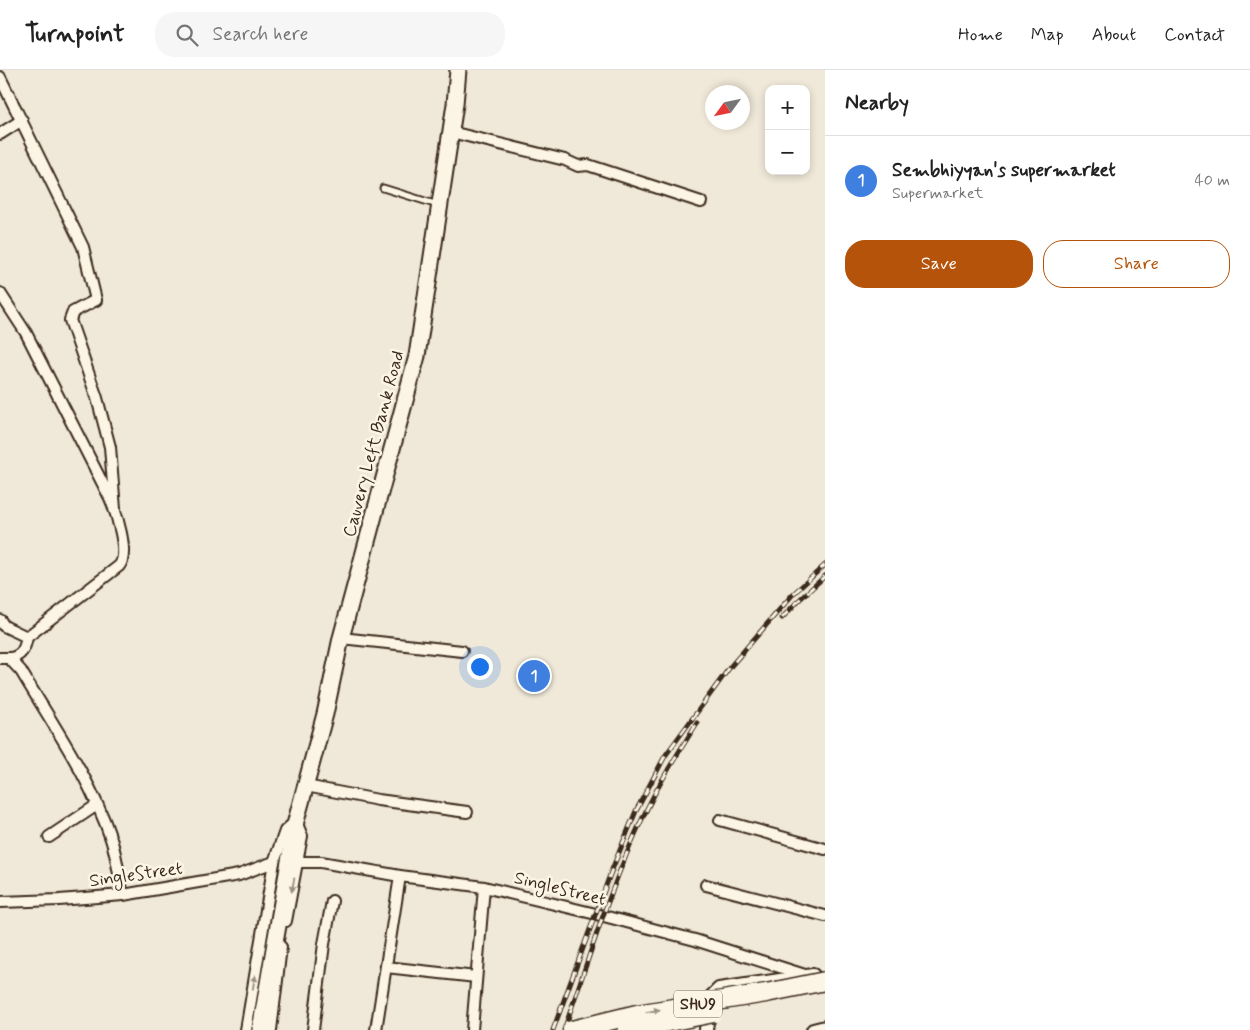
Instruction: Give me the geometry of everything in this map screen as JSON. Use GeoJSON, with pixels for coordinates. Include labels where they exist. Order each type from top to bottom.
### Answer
{"type":"FeatureCollection","features":[{"type":"Feature","properties":{"kind":"highway","name":"SHU9"},"geometry":{"type":"LineString","coordinates":[[572,1030],[637,1014],[766,994],[817,978]]}},
{"type":"Feature","properties":{"kind":"highway","name":"SHU9"},"geometry":{"type":"LineString","coordinates":[[627,1030],[825,992]]}},
{"type":"Feature","properties":{"kind":"main road","name":"Cauvery Left Bank Road"},"geometry":{"type":"LineString","coordinates":[[260,1030],[296,820],[325,714],[341,638],[417,356],[434,204],[451,132],[458,70]]}},
{"type":"Feature","properties":{"kind":"street"},"geometry":{"type":"LineString","coordinates":[[0,76],[83,247],[93,283],[96,301],[75,311],[71,315],[70,320],[97,398],[110,447],[115,510],[123,557],[122,563],[27,638],[22,652],[13,658],[4,658]]}},
{"type":"Feature","properties":{"kind":"street"},"geometry":{"type":"LineString","coordinates":[[0,134],[22,120]]}},
{"type":"Feature","properties":{"kind":"street"},"geometry":{"type":"LineString","coordinates":[[451,132],[565,160],[578,166],[588,165],[701,202]]}},
{"type":"Feature","properties":{"kind":"street"},"geometry":{"type":"LineString","coordinates":[[0,293],[26,332],[115,510]]}},
{"type":"Feature","properties":{"kind":"street"},"geometry":{"type":"LineString","coordinates":[[1,625],[27,638]]}},
{"type":"Feature","properties":{"kind":"street"},"geometry":{"type":"LineString","coordinates":[[341,638],[462,651]]}},
{"type":"Feature","properties":{"kind":"street"},"geometry":{"type":"LineString","coordinates":[[4,658],[21,671],[78,766],[111,840],[122,895]]}},
{"type":"Feature","properties":{"kind":"street"},"geometry":{"type":"LineString","coordinates":[[306,786],[378,800],[467,812]]}},
{"type":"Feature","properties":{"kind":"street"},"geometry":{"type":"LineString","coordinates":[[49,837],[97,805]]}},
{"type":"Feature","properties":{"kind":"street"},"geometry":{"type":"LineString","coordinates":[[246,1030],[274,862],[284,831],[296,820],[302,836],[281,946],[271,1030]]}},
{"type":"Feature","properties":{"kind":"street"},"geometry":{"type":"LineString","coordinates":[[720,820],[825,849]]}},
{"type":"Feature","properties":{"kind":"street","name":"SingleStreet"},"geometry":{"type":"LineString","coordinates":[[0,902],[122,895],[239,875],[274,862]]}},
{"type":"Feature","properties":{"kind":"street","name":"SingleStreet"},"geometry":{"type":"LineString","coordinates":[[297,862],[321,862],[400,876],[484,887],[695,940],[817,978]]}},
{"type":"Feature","properties":{"kind":"street"},"geometry":{"type":"LineString","coordinates":[[376,1030],[400,876]]}},
{"type":"Feature","properties":{"kind":"street"},"geometry":{"type":"LineString","coordinates":[[706,885],[825,916]]}},
{"type":"Feature","properties":{"kind":"street"},"geometry":{"type":"LineString","coordinates":[[472,1030],[484,887]]}},
{"type":"Feature","properties":{"kind":"street"},"geometry":{"type":"LineString","coordinates":[[313,1030],[324,944],[332,901]]}},
{"type":"Feature","properties":{"kind":"street"},"geometry":{"type":"LineString","coordinates":[[386,967],[476,977]]}},
{"type":"Feature","properties":{"kind":"street"},"geometry":{"type":"LineString","coordinates":[[706,1030],[710,998],[719,989],[817,978],[825,973]]}},
{"type":"Feature","properties":{"kind":"street"},"geometry":{"type":"LineString","coordinates":[[813,1030],[825,1027]]}},
{"type":"Feature","properties":{"kind":"lane"},"geometry":{"type":"LineString","coordinates":[[383,188],[434,204]]}},
{"type":"Feature","properties":{"kind":"railway"},"geometry":{"type":"LineString","coordinates":[[553,1030],[611,872],[636,811],[665,756],[730,667],[793,594],[825,565]]}},
{"type":"Feature","properties":{"kind":"railway"},"geometry":{"type":"LineString","coordinates":[[782,618],[825,576]]}},
{"type":"Feature","properties":{"kind":"railway"},"geometry":{"type":"LineString","coordinates":[[564,1030],[601,921],[632,841],[656,791],[697,723]]}},
{"type":"Feature","properties":{"kind":"place","name":"Sembhiyyan's supermarket"},"geometry":{"type":"Point","coordinates":[534,676]}}]}
